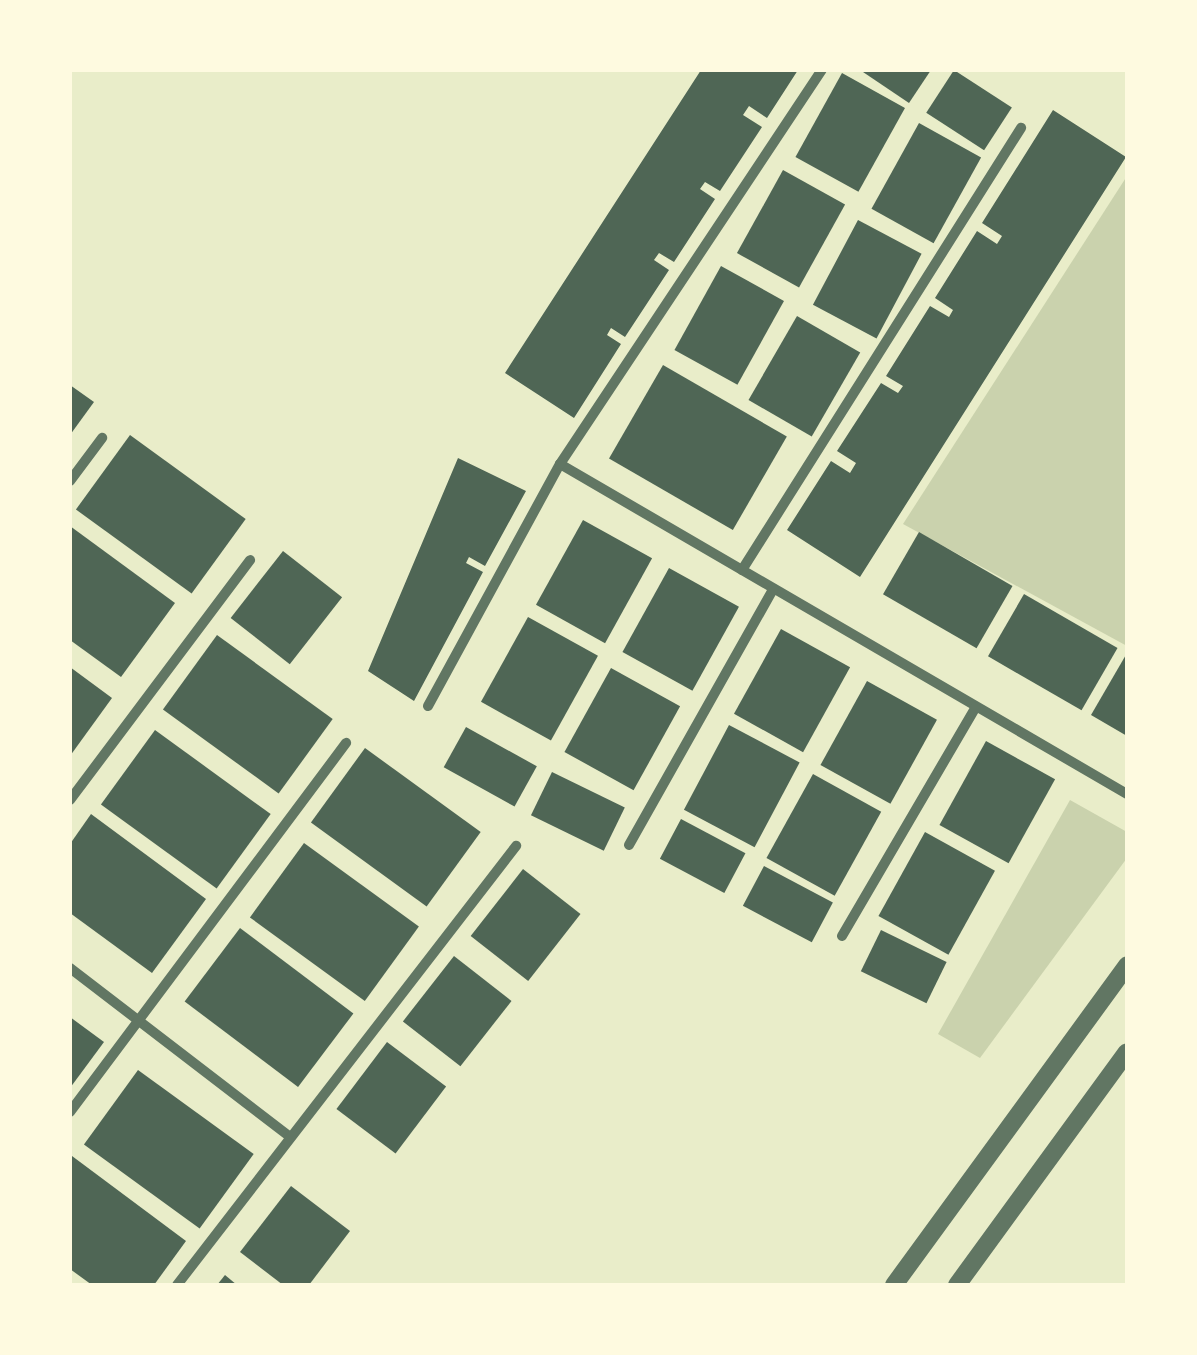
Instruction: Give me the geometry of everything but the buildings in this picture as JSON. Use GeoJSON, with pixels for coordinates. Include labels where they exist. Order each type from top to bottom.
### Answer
{"type":"FeatureCollection","features":[{"type":"Feature","properties":{"kind":"street"},"geometry":{"type":"LineString","coordinates":[[428,706],[560,464],[822,70]]}},
{"type":"Feature","properties":{"kind":"street"},"geometry":{"type":"LineString","coordinates":[[742,570],[1021,128]]}},
{"type":"Feature","properties":{"kind":"street"},"geometry":{"type":"LineString","coordinates":[[70,481],[102,438]]}},
{"type":"Feature","properties":{"kind":"street"},"geometry":{"type":"LineString","coordinates":[[560,464],[1127,794]]}},
{"type":"Feature","properties":{"kind":"street"},"geometry":{"type":"LineString","coordinates":[[70,800],[250,560]]}},
{"type":"Feature","properties":{"kind":"street"},"geometry":{"type":"LineString","coordinates":[[629,845],[774,589]]}},
{"type":"Feature","properties":{"kind":"street"},"geometry":{"type":"LineString","coordinates":[[842,936],[976,706]]}},
{"type":"Feature","properties":{"kind":"street"},"geometry":{"type":"LineString","coordinates":[[70,1112],[346,743]]}},
{"type":"Feature","properties":{"kind":"street"},"geometry":{"type":"LineString","coordinates":[[177,1285],[516,846]]}},
{"type":"Feature","properties":{"kind":"street"},"geometry":{"type":"LineString","coordinates":[[894,1285],[1127,965]]}},
{"type":"Feature","properties":{"kind":"street"},"geometry":{"type":"LineString","coordinates":[[70,968],[290,1137]]}},
{"type":"Feature","properties":{"kind":"street"},"geometry":{"type":"LineString","coordinates":[[958,1285],[1127,1052]]}},
{"type":"Feature","properties":{"kind":"green space"},"geometry":{"type":"Polygon","coordinates":[[[1127,176],[1127,646],[903,524],[1127,176]]]}},
{"type":"Feature","properties":{"kind":"green space"},"geometry":{"type":"Polygon","coordinates":[[[1070,800],[1127,832],[1127,858],[980,1058],[938,1034],[1070,800]]]}}]}
